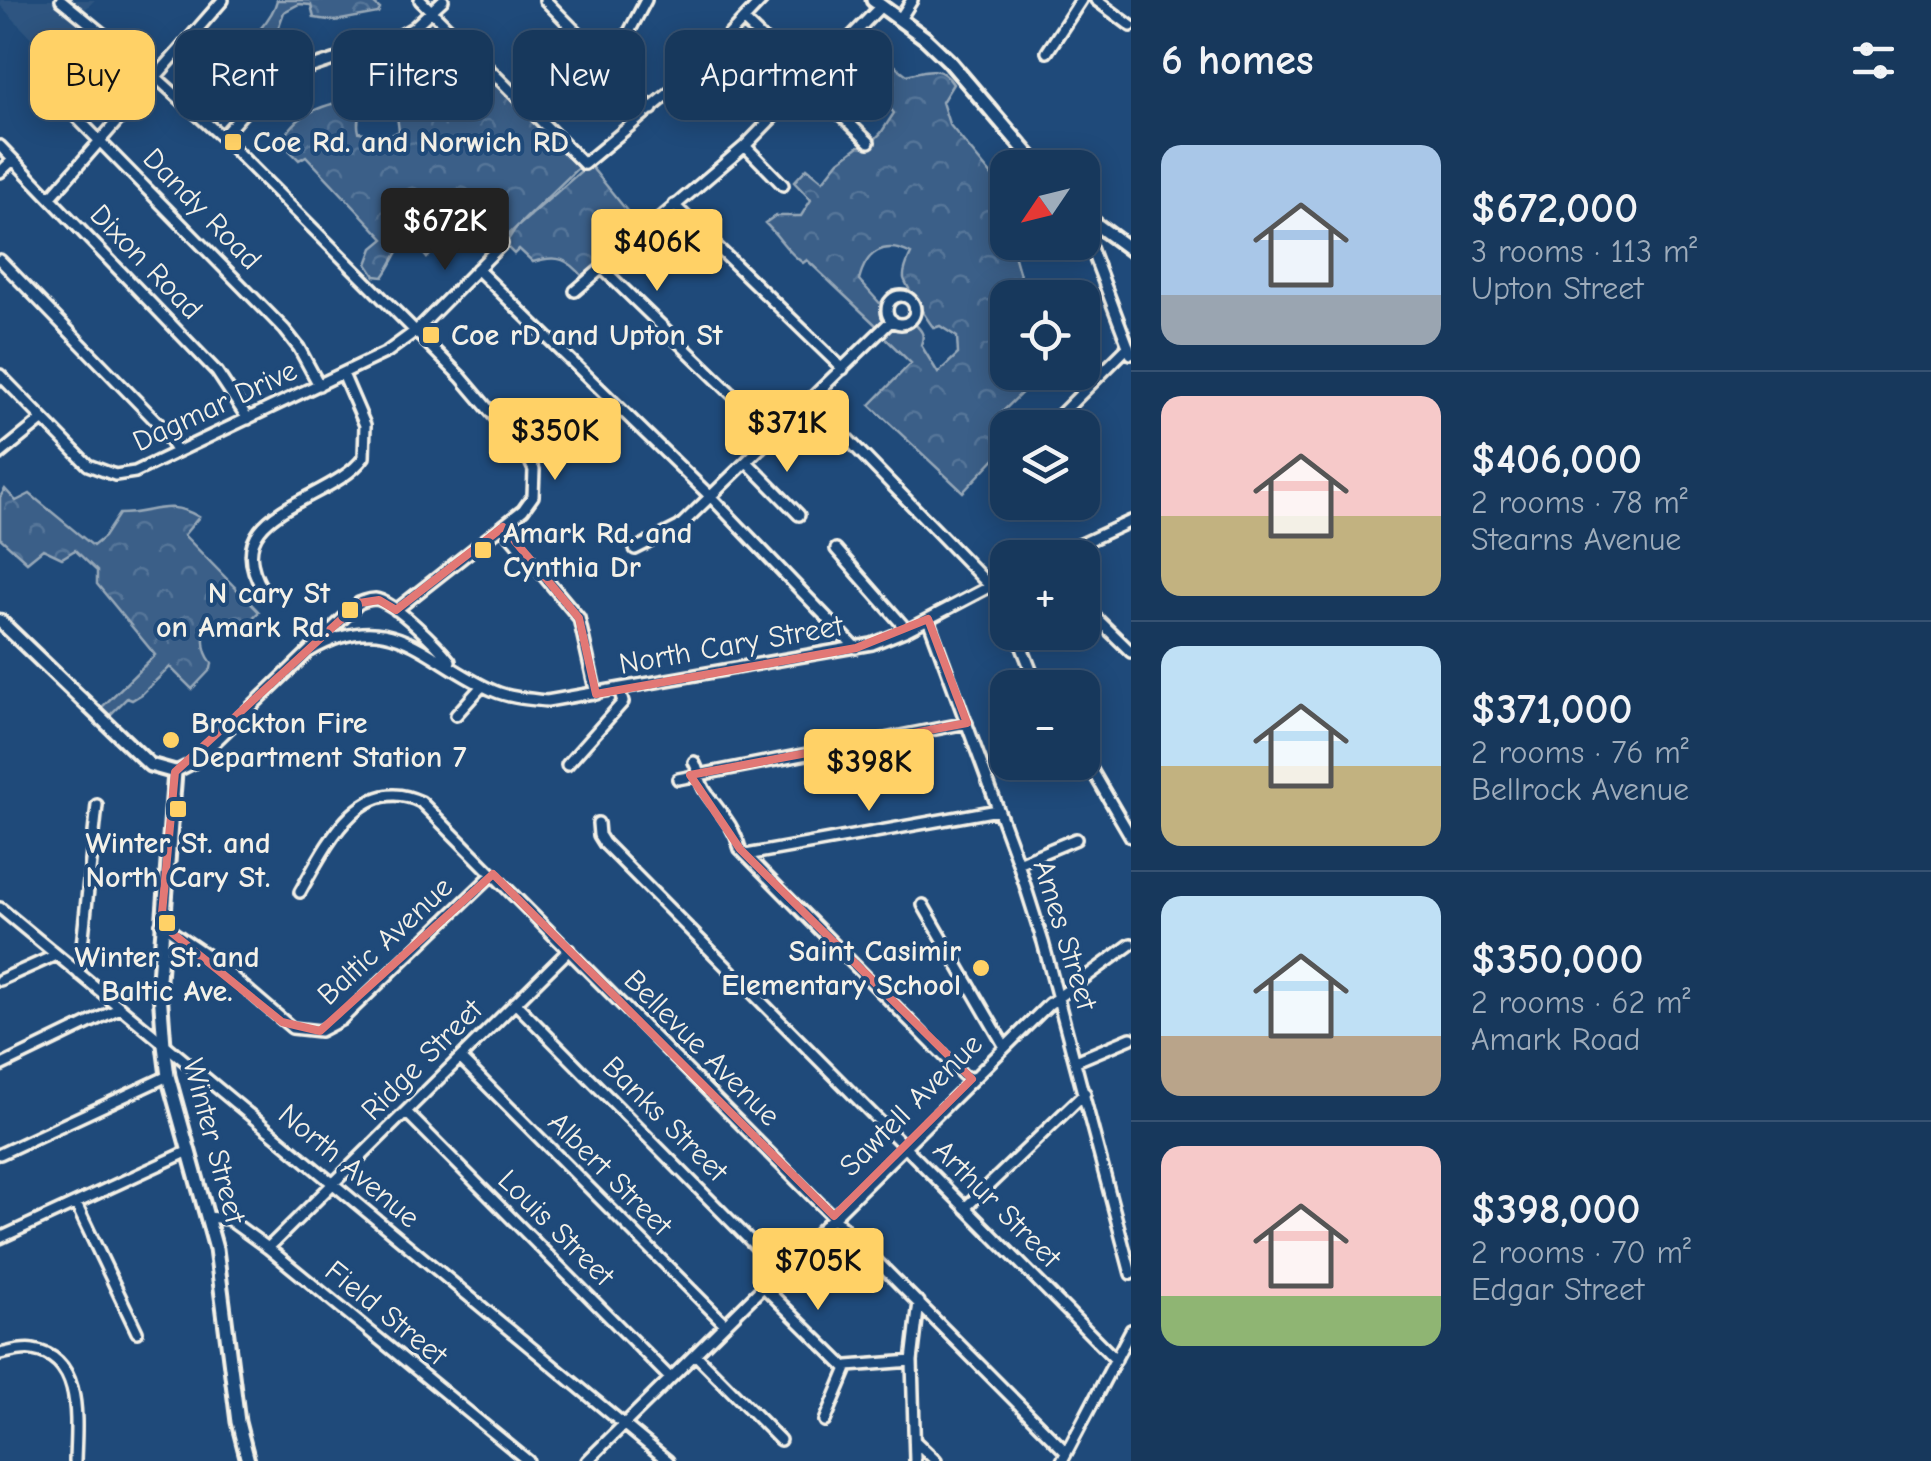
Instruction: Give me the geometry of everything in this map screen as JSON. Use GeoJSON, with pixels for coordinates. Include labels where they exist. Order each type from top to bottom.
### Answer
{"type":"FeatureCollection","features":[{"type":"Feature","properties":{"kind":"main road"},"geometry":{"type":"LineString","coordinates":[[877,3],[949,62],[1025,150]]}},
{"type":"Feature","properties":{"kind":"main road"},"geometry":{"type":"LineString","coordinates":[[1100,227],[1131,250]]}},
{"type":"Feature","properties":{"kind":"main road"},"geometry":{"type":"LineString","coordinates":[[0,622],[150,765],[175,772]]}},
{"type":"Feature","properties":{"kind":"main road","name":"Winter Street"},"geometry":{"type":"LineString","coordinates":[[175,772],[159,979],[164,1045],[168,1076],[216,1249],[238,1422],[248,1461]]}},
{"type":"Feature","properties":{"kind":"street"},"geometry":{"type":"LineString","coordinates":[[62,0],[222,137],[417,330],[527,455],[534,470],[533,496],[523,510],[396,610]]}},
{"type":"Feature","properties":{"kind":"street"},"geometry":{"type":"LineString","coordinates":[[50,198],[223,0]]}},
{"type":"Feature","properties":{"kind":"street"},"geometry":{"type":"LineString","coordinates":[[420,0],[584,164],[691,75],[762,0]]}},
{"type":"Feature","properties":{"kind":"street"},"geometry":{"type":"LineString","coordinates":[[222,137],[260,94],[288,74],[391,41],[414,28],[443,0]]}},
{"type":"Feature","properties":{"kind":"street"},"geometry":{"type":"LineString","coordinates":[[545,0],[574,30]]}},
{"type":"Feature","properties":{"kind":"street"},"geometry":{"type":"LineString","coordinates":[[630,30],[646,0]]}},
{"type":"Feature","properties":{"kind":"street"},"geometry":{"type":"LineString","coordinates":[[900,18],[912,0]]}},
{"type":"Feature","properties":{"kind":"street"},"geometry":{"type":"LineString","coordinates":[[1047,52],[1080,0]]}},
{"type":"Feature","properties":{"kind":"street"},"geometry":{"type":"LineString","coordinates":[[1096,0],[1131,26]]}},
{"type":"Feature","properties":{"kind":"street"},"geometry":{"type":"LineString","coordinates":[[854,30],[877,3]]}},
{"type":"Feature","properties":{"kind":"street"},"geometry":{"type":"LineString","coordinates":[[743,20],[753,30]]}},
{"type":"Feature","properties":{"kind":"street"},"geometry":{"type":"LineString","coordinates":[[645,102],[652,109]]}},
{"type":"Feature","properties":{"kind":"street","name":"Dandy Road"},"geometry":{"type":"LineString","coordinates":[[81,120],[285,330],[319,386]]}},
{"type":"Feature","properties":{"kind":"street"},"geometry":{"type":"LineString","coordinates":[[575,291],[771,120]]}},
{"type":"Feature","properties":{"kind":"street"},"geometry":{"type":"LineString","coordinates":[[846,120],[869,142]]}},
{"type":"Feature","properties":{"kind":"street","name":"Dixon Road"},"geometry":{"type":"LineString","coordinates":[[0,146],[217,372],[248,419]]}},
{"type":"Feature","properties":{"kind":"street"},"geometry":{"type":"LineString","coordinates":[[745,146],[783,185]]}},
{"type":"Feature","properties":{"kind":"street"},"geometry":{"type":"LineString","coordinates":[[0,172],[13,160]]}},
{"type":"Feature","properties":{"kind":"street"},"geometry":{"type":"LineString","coordinates":[[674,205],[843,369]]}},
{"type":"Feature","properties":{"kind":"street","name":"Dagmar Drive"},"geometry":{"type":"LineString","coordinates":[[0,374],[88,465],[105,474],[136,472],[387,352],[417,330],[502,244]]}},
{"type":"Feature","properties":{"kind":"street"},"geometry":{"type":"LineString","coordinates":[[0,260],[158,424],[177,452]]}},
{"type":"Feature","properties":{"kind":"street"},"geometry":{"type":"LineString","coordinates":[[1067,410],[1129,351],[1095,260]]}},
{"type":"Feature","properties":{"kind":"street"},"geometry":{"type":"LineString","coordinates":[[602,268],[774,436]]}},
{"type":"Feature","properties":{"kind":"street"},"geometry":{"type":"LineString","coordinates":[[476,269],[711,497],[856,648]]}},
{"type":"Feature","properties":{"kind":"street"},"geometry":{"type":"LineString","coordinates":[[635,549],[679,527],[892,320]]}},
{"type":"Feature","properties":{"kind":"street"},"geometry":{"type":"LineString","coordinates":[[263,590],[251,566],[251,552],[260,531],[281,510],[340,480],[364,457],[365,425],[343,374]]}},
{"type":"Feature","properties":{"kind":"street"},"geometry":{"type":"LineString","coordinates":[[810,400],[990,581]]}},
{"type":"Feature","properties":{"kind":"street"},"geometry":{"type":"LineString","coordinates":[[0,454],[44,419]]}},
{"type":"Feature","properties":{"kind":"street"},"geometry":{"type":"LineString","coordinates":[[748,463],[799,514]]}},
{"type":"Feature","properties":{"kind":"street"},"geometry":{"type":"LineString","coordinates":[[1089,540],[1131,521]]}},
{"type":"Feature","properties":{"kind":"street"},"geometry":{"type":"LineString","coordinates":[[504,527],[579,618],[596,694]]}},
{"type":"Feature","properties":{"kind":"street"},"geometry":{"type":"LineString","coordinates":[[836,549],[907,630]]}},
{"type":"Feature","properties":{"kind":"street","name":"North Cary Street"},"geometry":{"type":"LineString","coordinates":[[310,651],[342,637],[381,633],[402,639],[482,686],[516,698],[547,701],[856,648],[907,630],[990,586]]}},
{"type":"Feature","properties":{"kind":"street","name":"North Cary Street"},"geometry":{"type":"LineString","coordinates":[[175,772],[194,763],[359,603],[380,600],[396,610],[455,668]]}},
{"type":"Feature","properties":{"kind":"street","name":"Ames Street"},"geometry":{"type":"LineString","coordinates":[[928,619],[1018,863],[1059,998],[1131,1274]]}},
{"type":"Feature","properties":{"kind":"street"},"geometry":{"type":"LineString","coordinates":[[1100,622],[1131,652]]}},
{"type":"Feature","properties":{"kind":"street"},"geometry":{"type":"LineString","coordinates":[[456,715],[482,686]]}},
{"type":"Feature","properties":{"kind":"street"},"geometry":{"type":"LineString","coordinates":[[567,765],[623,702],[619,689]]}},
{"type":"Feature","properties":{"kind":"street"},"geometry":{"type":"LineString","coordinates":[[678,778],[967,723]]}},
{"type":"Feature","properties":{"kind":"street"},"geometry":{"type":"LineString","coordinates":[[694,762],[703,790],[724,815],[746,855],[963,1075],[972,1079]]}},
{"type":"Feature","properties":{"kind":"street"},"geometry":{"type":"LineString","coordinates":[[1098,780],[1131,837]]}},
{"type":"Feature","properties":{"kind":"street","name":"Bellevue Avenue"},"geometry":{"type":"LineString","coordinates":[[300,892],[343,822],[366,804],[397,794],[421,802],[834,1216],[1064,1457]]}},
{"type":"Feature","properties":{"kind":"street"},"geometry":{"type":"LineString","coordinates":[[79,974],[97,805]]}},
{"type":"Feature","properties":{"kind":"street"},"geometry":{"type":"LineString","coordinates":[[746,855],[998,810]]}},
{"type":"Feature","properties":{"kind":"street","name":"Arthur Street"},"geometry":{"type":"LineString","coordinates":[[598,823],[598,835],[604,842],[1116,1360]]}},
{"type":"Feature","properties":{"kind":"street"},"geometry":{"type":"LineString","coordinates":[[1018,863],[1076,840]]}},
{"type":"Feature","properties":{"kind":"street","name":"Baltic Avenue"},"geometry":{"type":"LineString","coordinates":[[162,924],[226,970],[282,1022],[300,1030],[320,1031],[340,1020],[493,874]]}},
{"type":"Feature","properties":{"kind":"street"},"geometry":{"type":"LineString","coordinates":[[923,905],[1005,1047]]}},
{"type":"Feature","properties":{"kind":"street","name":"North Avenue"},"geometry":{"type":"LineString","coordinates":[[0,908],[668,1461]]}},
{"type":"Feature","properties":{"kind":"street","name":"Sawtell Avenue"},"geometry":{"type":"LineString","coordinates":[[587,1461],[1005,1047],[1059,998],[1131,944]]}},
{"type":"Feature","properties":{"kind":"street","name":"Ridge Street"},"geometry":{"type":"LineString","coordinates":[[268,1248],[568,950]]}},
{"type":"Feature","properties":{"kind":"street"},"geometry":{"type":"LineString","coordinates":[[0,980],[56,955]]}},
{"type":"Feature","properties":{"kind":"street","name":"Banks Street"},"geometry":{"type":"LineString","coordinates":[[515,1003],[779,1270]]}},
{"type":"Feature","properties":{"kind":"street"},"geometry":{"type":"LineString","coordinates":[[0,1066],[120,1008]]}},
{"type":"Feature","properties":{"kind":"street"},"geometry":{"type":"LineString","coordinates":[[1076,1061],[1130,1040]]}},
{"type":"Feature","properties":{"kind":"street","name":"Albert Street"},"geometry":{"type":"LineString","coordinates":[[460,1058],[725,1324]]}},
{"type":"Feature","properties":{"kind":"street"},"geometry":{"type":"LineString","coordinates":[[0,1154],[168,1076]]}},
{"type":"Feature","properties":{"kind":"street"},"geometry":{"type":"LineString","coordinates":[[965,1208],[1084,1093]]}},
{"type":"Feature","properties":{"kind":"street","name":"Louis Street"},"geometry":{"type":"LineString","coordinates":[[406,1112],[670,1378]]}},
{"type":"Feature","properties":{"kind":"street"},"geometry":{"type":"LineString","coordinates":[[0,1238],[189,1151]]}},
{"type":"Feature","properties":{"kind":"street"},"geometry":{"type":"LineString","coordinates":[[76,1204],[137,1332]]}},
{"type":"Feature","properties":{"kind":"street","name":"Field Street"},"geometry":{"type":"LineString","coordinates":[[207,1217],[228,1218],[268,1248],[528,1461]]}},
{"type":"Feature","properties":{"kind":"street"},"geometry":{"type":"LineString","coordinates":[[763,1286],[846,1368]]}},
{"type":"Feature","properties":{"kind":"street"},"geometry":{"type":"LineString","coordinates":[[915,1461],[912,1361],[918,1302]]}},
{"type":"Feature","properties":{"kind":"street"},"geometry":{"type":"LineString","coordinates":[[1064,1457],[1131,1330]]}},
{"type":"Feature","properties":{"kind":"street"},"geometry":{"type":"LineString","coordinates":[[0,1354],[32,1349],[54,1359],[64,1370],[73,1388],[75,1461]]}},
{"type":"Feature","properties":{"kind":"street"},"geometry":{"type":"LineString","coordinates":[[694,1354],[780,1440]]}},
{"type":"Feature","properties":{"kind":"street"},"geometry":{"type":"LineString","coordinates":[[825,1422],[846,1368],[854,1364],[912,1361]]}},
{"type":"Feature","properties":{"kind":"street"},"geometry":{"type":"LineString","coordinates":[[915,1441],[936,1461]]}},
{"type":"Feature","properties":{"kind":"highlighted area"},"geometry":{"type":"Polygon","coordinates":[[[503,527],[579,618],[596,694],[856,648],[928,619],[967,723],[690,775],[740,849],[972,1079],[834,1216],[493,874],[320,1031],[282,1022],[161,924],[175,772],[359,603],[379,600],[396,610],[503,527]]]}},
{"type":"Feature","properties":{"kind":"shaded area"},"geometry":{"type":"Polygon","coordinates":[[[0,0],[95,0],[75,19],[88,30],[30,30],[30,37],[0,5],[0,0]]]}},
{"type":"Feature","properties":{"kind":"green space"},"geometry":{"type":"Polygon","coordinates":[[[277,0],[370,0],[380,9],[378,13],[335,21],[314,18],[311,5],[299,4],[284,12],[278,30],[260,30],[277,0]]]}},
{"type":"Feature","properties":{"kind":"green space"},"geometry":{"type":"Polygon","coordinates":[[[892,63],[907,75],[938,71],[953,84],[942,102],[949,124],[990,173],[990,260],[1016,260],[1022,280],[990,280],[990,390],[1025,390],[1004,410],[990,410],[990,464],[963,492],[870,405],[911,363],[881,334],[891,326],[914,323],[922,333],[921,345],[938,373],[958,354],[957,337],[940,326],[934,328],[905,281],[911,254],[892,248],[878,251],[862,270],[859,280],[885,309],[887,317],[879,328],[807,260],[803,263],[797,258],[765,223],[775,216],[801,216],[811,200],[794,182],[807,168],[823,181],[839,161],[859,146],[867,147],[894,113],[892,63]]]}},
{"type":"Feature","properties":{"kind":"green space"},"geometry":{"type":"Polygon","coordinates":[[[493,78],[513,99],[513,120],[534,120],[580,166],[498,245],[497,235],[481,216],[465,217],[427,258],[413,241],[406,240],[383,277],[375,276],[367,264],[373,248],[384,239],[306,156],[299,160],[282,143],[296,122],[313,120],[313,111],[333,103],[333,120],[358,120],[359,132],[387,137],[399,131],[398,120],[493,120],[493,78]]]}},
{"type":"Feature","properties":{"kind":"green space"},"geometry":{"type":"Polygon","coordinates":[[[589,164],[640,227],[584,278],[562,260],[533,262],[519,249],[514,254],[507,247],[501,251],[515,229],[589,164]]]}},
{"type":"Feature","properties":{"kind":"green space"},"geometry":{"type":"Polygon","coordinates":[[[5,489],[16,501],[30,494],[93,546],[119,514],[169,508],[188,511],[199,517],[184,535],[259,612],[246,624],[219,621],[206,626],[204,646],[211,669],[192,689],[170,667],[142,694],[132,700],[127,698],[108,717],[100,709],[155,655],[97,584],[97,571],[75,550],[62,558],[43,549],[27,562],[0,538],[0,497],[5,489]]]}},
{"type":"Feature","properties":{"kind":"place","name":"Coe Rd. and Norwich RD"},"geometry":{"type":"Point","coordinates":[233,142]}},
{"type":"Feature","properties":{"kind":"place","name":"Coe rD and Upton St"},"geometry":{"type":"Point","coordinates":[431,335]}},
{"type":"Feature","properties":{"kind":"place","name":"Amark Rd. and Cynthia Dr"},"geometry":{"type":"Point","coordinates":[483,550]}},
{"type":"Feature","properties":{"kind":"place","name":"N cary St on Amark Rd."},"geometry":{"type":"Point","coordinates":[350,610]}},
{"type":"Feature","properties":{"kind":"place","name":"Brockton Fire Department Station 7"},"geometry":{"type":"Point","coordinates":[171,740]}},
{"type":"Feature","properties":{"kind":"place","name":"Winter St. and North Cary St."},"geometry":{"type":"Point","coordinates":[178,809]}},
{"type":"Feature","properties":{"kind":"place","name":"Winter St. and Baltic Ave."},"geometry":{"type":"Point","coordinates":[167,923]}},
{"type":"Feature","properties":{"kind":"place","name":"Saint Casimir Elementary School"},"geometry":{"type":"Point","coordinates":[981,968]}}]}
